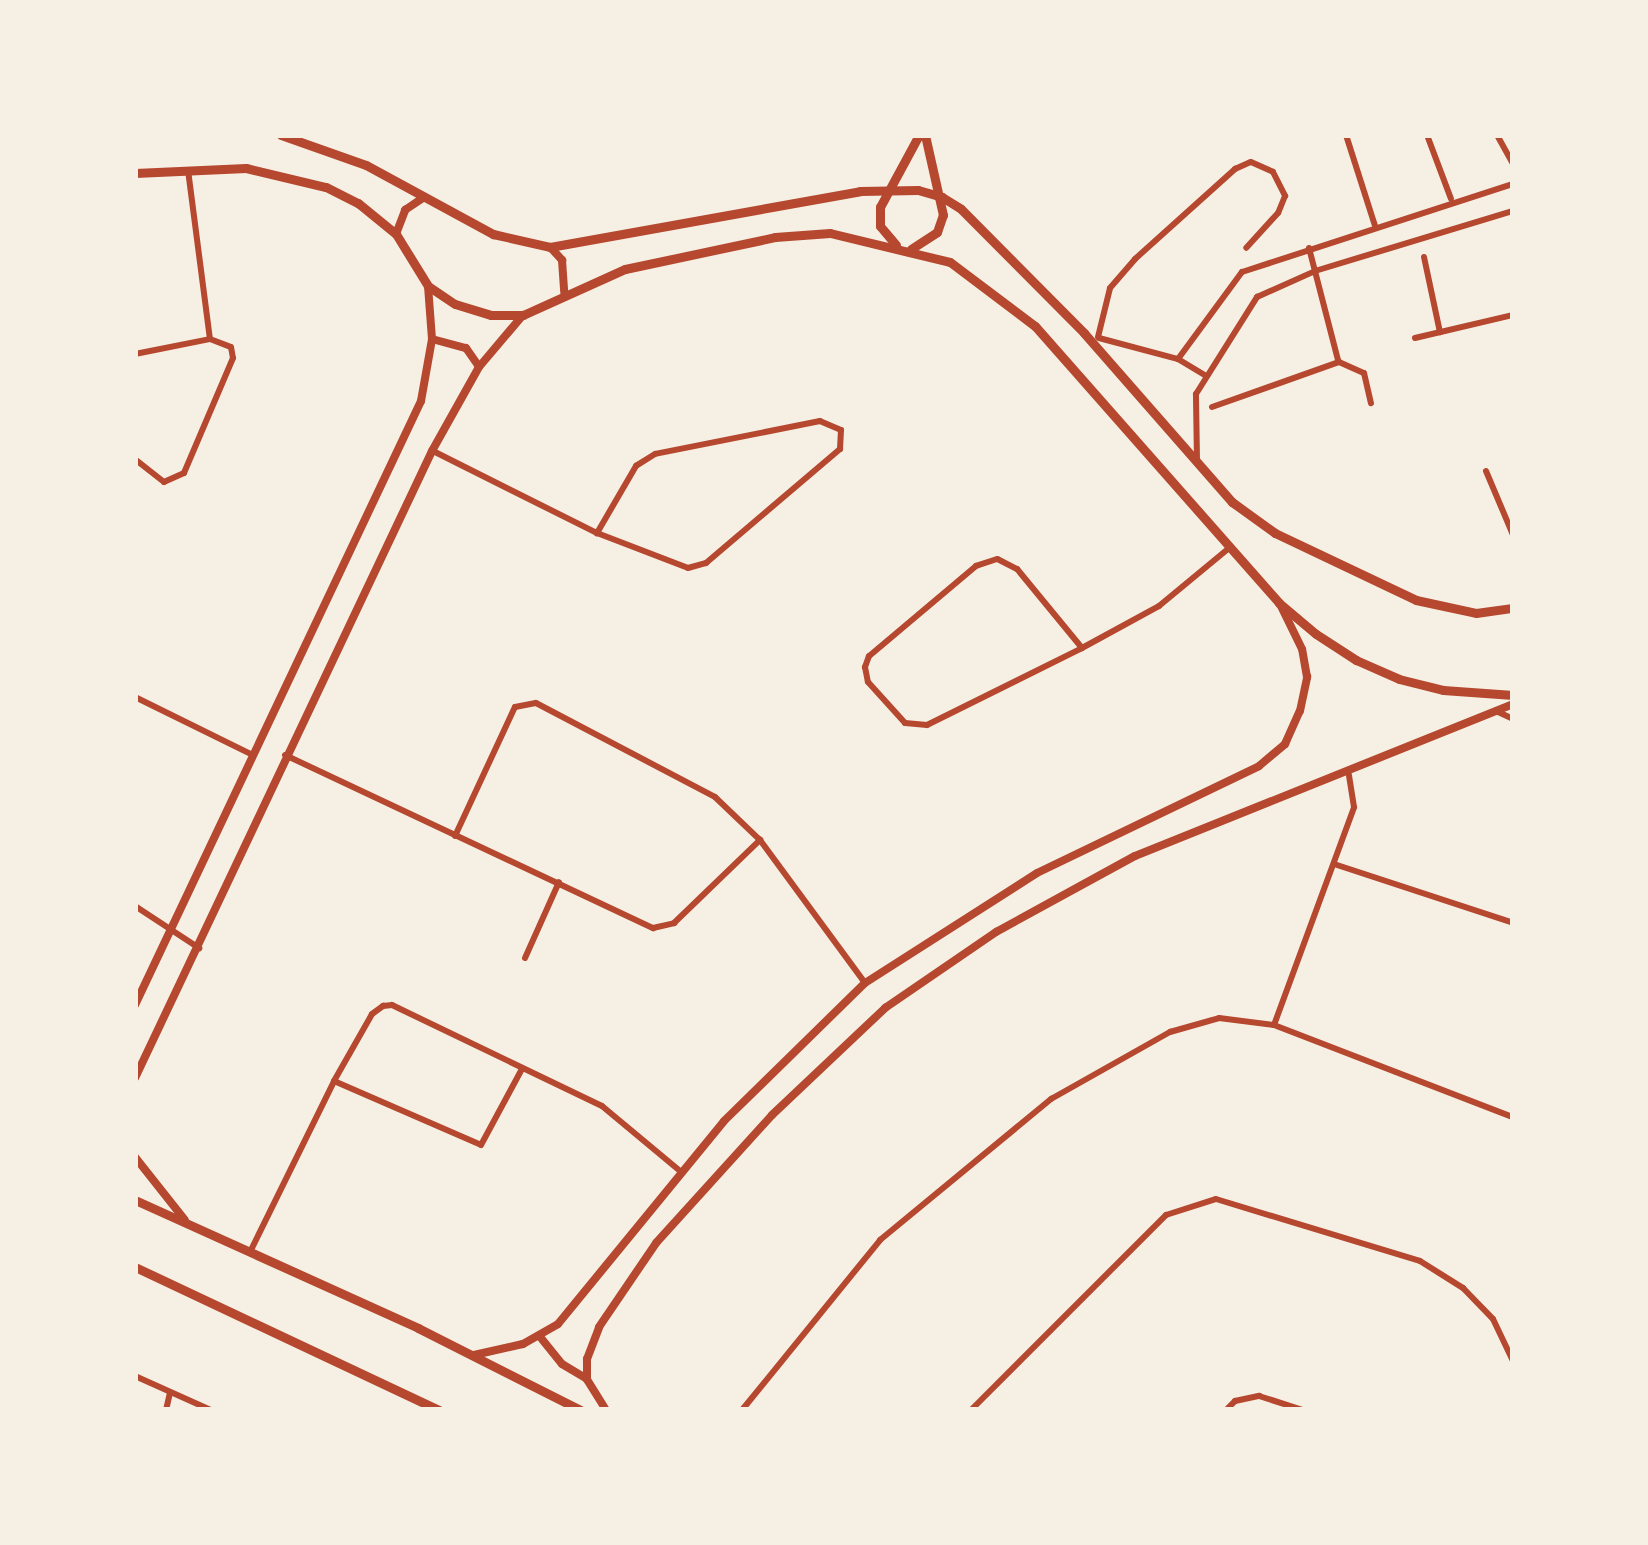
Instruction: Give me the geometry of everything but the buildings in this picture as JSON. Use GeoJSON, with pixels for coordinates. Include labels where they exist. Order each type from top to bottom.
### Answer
{"type":"FeatureCollection","features":[{"type":"Feature","properties":{"kind":"main road"},"geometry":{"type":"LineString","coordinates":[[281,135],[366,165],[493,234],[550,247],[860,190],[918,190],[941,197],[961,209],[1084,334],[1232,502],[1275,533],[1416,600],[1476,613],[1513,608]]}},
{"type":"Feature","properties":{"kind":"main road"},"geometry":{"type":"LineString","coordinates":[[922,135],[941,197],[937,232],[924,245],[906,251],[890,242],[880,226],[880,207],[922,135]]}},
{"type":"Feature","properties":{"kind":"main road"},"geometry":{"type":"LineString","coordinates":[[135,173],[188,167],[246,168],[308,181],[358,202],[396,234],[428,286],[455,304],[491,314],[523,315],[565,292],[625,269],[775,237],[830,233],[950,262],[1035,326],[1279,603],[1356,660],[1399,679],[1513,699]]}},
{"type":"Feature","properties":{"kind":"main road"},"geometry":{"type":"LineString","coordinates":[[135,1200],[251,1250],[580,1410]]}},
{"type":"Feature","properties":{"kind":"main road"},"geometry":{"type":"LineString","coordinates":[[135,1267],[439,1410]]}},
{"type":"Feature","properties":{"kind":"street"},"geometry":{"type":"LineString","coordinates":[[1346,135],[1375,226]]}},
{"type":"Feature","properties":{"kind":"street"},"geometry":{"type":"LineString","coordinates":[[1427,135],[1451,200]]}},
{"type":"Feature","properties":{"kind":"street"},"geometry":{"type":"LineString","coordinates":[[1497,135],[1513,164]]}},
{"type":"Feature","properties":{"kind":"street"},"geometry":{"type":"LineString","coordinates":[[1098,337],[1110,288],[1135,259],[1235,169],[1251,162],[1273,172],[1285,196],[1278,213],[1246,248]]}},
{"type":"Feature","properties":{"kind":"street"},"geometry":{"type":"LineString","coordinates":[[188,167],[210,339]]}},
{"type":"Feature","properties":{"kind":"street"},"geometry":{"type":"LineString","coordinates":[[1178,359],[1242,272],[1451,200],[1513,184]]}},
{"type":"Feature","properties":{"kind":"street"},"geometry":{"type":"LineString","coordinates":[[396,234],[395,224],[424,197]]}},
{"type":"Feature","properties":{"kind":"street"},"geometry":{"type":"LineString","coordinates":[[1197,464],[1194,398],[1257,297],[1315,271],[1513,211]]}},
{"type":"Feature","properties":{"kind":"street"},"geometry":{"type":"LineString","coordinates":[[550,247],[562,260],[565,292]]}},
{"type":"Feature","properties":{"kind":"street"},"geometry":{"type":"LineString","coordinates":[[1309,248],[1339,362]]}},
{"type":"Feature","properties":{"kind":"street"},"geometry":{"type":"LineString","coordinates":[[1424,257],[1440,332]]}},
{"type":"Feature","properties":{"kind":"street"},"geometry":{"type":"LineString","coordinates":[[135,1005],[421,401],[432,339],[428,286]]}},
{"type":"Feature","properties":{"kind":"street"},"geometry":{"type":"LineString","coordinates":[[135,1078],[199,948],[284,755],[432,451],[479,367],[523,315]]}},
{"type":"Feature","properties":{"kind":"street"},"geometry":{"type":"LineString","coordinates":[[1415,338],[1513,315]]}},
{"type":"Feature","properties":{"kind":"street"},"geometry":{"type":"LineString","coordinates":[[1084,334],[1178,359],[1206,375]]}},
{"type":"Feature","properties":{"kind":"street"},"geometry":{"type":"LineString","coordinates":[[135,355],[210,339],[231,347],[233,358],[184,473],[164,482],[135,459]]}},
{"type":"Feature","properties":{"kind":"street"},"geometry":{"type":"LineString","coordinates":[[432,339],[466,348],[479,367]]}},
{"type":"Feature","properties":{"kind":"street"},"geometry":{"type":"LineString","coordinates":[[1212,407],[1339,362],[1364,374],[1371,403]]}},
{"type":"Feature","properties":{"kind":"street"},"geometry":{"type":"LineString","coordinates":[[432,451],[597,533],[670,564],[697,567],[840,449],[841,430],[820,421],[655,454],[636,466],[597,533]]}},
{"type":"Feature","properties":{"kind":"street"},"geometry":{"type":"LineString","coordinates":[[1486,471],[1512,532]]}},
{"type":"Feature","properties":{"kind":"street"},"geometry":{"type":"LineString","coordinates":[[1082,648],[1017,569],[997,559],[976,566],[869,656],[865,667],[868,682],[904,723],[927,725],[1082,648],[1159,606],[1229,548]]}},
{"type":"Feature","properties":{"kind":"street"},"geometry":{"type":"LineString","coordinates":[[471,1355],[500,1353],[541,1338],[592,1285],[680,1171],[865,983],[1037,873],[1259,766],[1285,744],[1300,711],[1307,677],[1302,649],[1279,603]]}},
{"type":"Feature","properties":{"kind":"street"},"geometry":{"type":"LineString","coordinates":[[135,697],[253,755]]}},
{"type":"Feature","properties":{"kind":"street"},"geometry":{"type":"LineString","coordinates":[[587,1379],[587,1359],[599,1328],[656,1244],[772,1115],[885,1008],[996,932],[1116,866],[1349,774],[1496,711],[1513,699]]}},
{"type":"Feature","properties":{"kind":"street"},"geometry":{"type":"LineString","coordinates":[[455,836],[515,707],[536,703],[700,786],[760,840],[865,983]]}},
{"type":"Feature","properties":{"kind":"street"},"geometry":{"type":"LineString","coordinates":[[1496,711],[1513,719]]}},
{"type":"Feature","properties":{"kind":"street"},"geometry":{"type":"LineString","coordinates":[[284,755],[664,929],[760,840]]}},
{"type":"Feature","properties":{"kind":"street"},"geometry":{"type":"LineString","coordinates":[[1274,1025],[1354,806],[1349,774]]}},
{"type":"Feature","properties":{"kind":"street"},"geometry":{"type":"LineString","coordinates":[[1334,863],[1513,922]]}},
{"type":"Feature","properties":{"kind":"street"},"geometry":{"type":"LineString","coordinates":[[525,958],[559,882]]}},
{"type":"Feature","properties":{"kind":"street"},"geometry":{"type":"LineString","coordinates":[[135,906],[199,948]]}},
{"type":"Feature","properties":{"kind":"street"},"geometry":{"type":"LineString","coordinates":[[251,1250],[334,1081],[372,1014],[383,1006],[392,1006],[619,1117],[680,1171]]}},
{"type":"Feature","properties":{"kind":"street"},"geometry":{"type":"LineString","coordinates":[[742,1410],[880,1240],[1051,1099],[1170,1032],[1219,1018],[1274,1025],[1513,1117]]}},
{"type":"Feature","properties":{"kind":"street"},"geometry":{"type":"LineString","coordinates":[[334,1081],[481,1145],[522,1069]]}},
{"type":"Feature","properties":{"kind":"street"},"geometry":{"type":"LineString","coordinates":[[135,1157],[191,1225]]}},
{"type":"Feature","properties":{"kind":"street"},"geometry":{"type":"LineString","coordinates":[[971,1410],[1166,1215],[1216,1198],[1420,1261],[1463,1288],[1493,1319],[1513,1361]]}},
{"type":"Feature","properties":{"kind":"street"},"geometry":{"type":"LineString","coordinates":[[541,1338],[562,1364],[587,1379],[606,1410]]}},
{"type":"Feature","properties":{"kind":"street"},"geometry":{"type":"LineString","coordinates":[[135,1376],[211,1410]]}},
{"type":"Feature","properties":{"kind":"street"},"geometry":{"type":"LineString","coordinates":[[166,1410],[170,1392]]}},
{"type":"Feature","properties":{"kind":"street"},"geometry":{"type":"LineString","coordinates":[[1226,1410],[1235,1402],[1259,1396],[1303,1410]]}}]}
